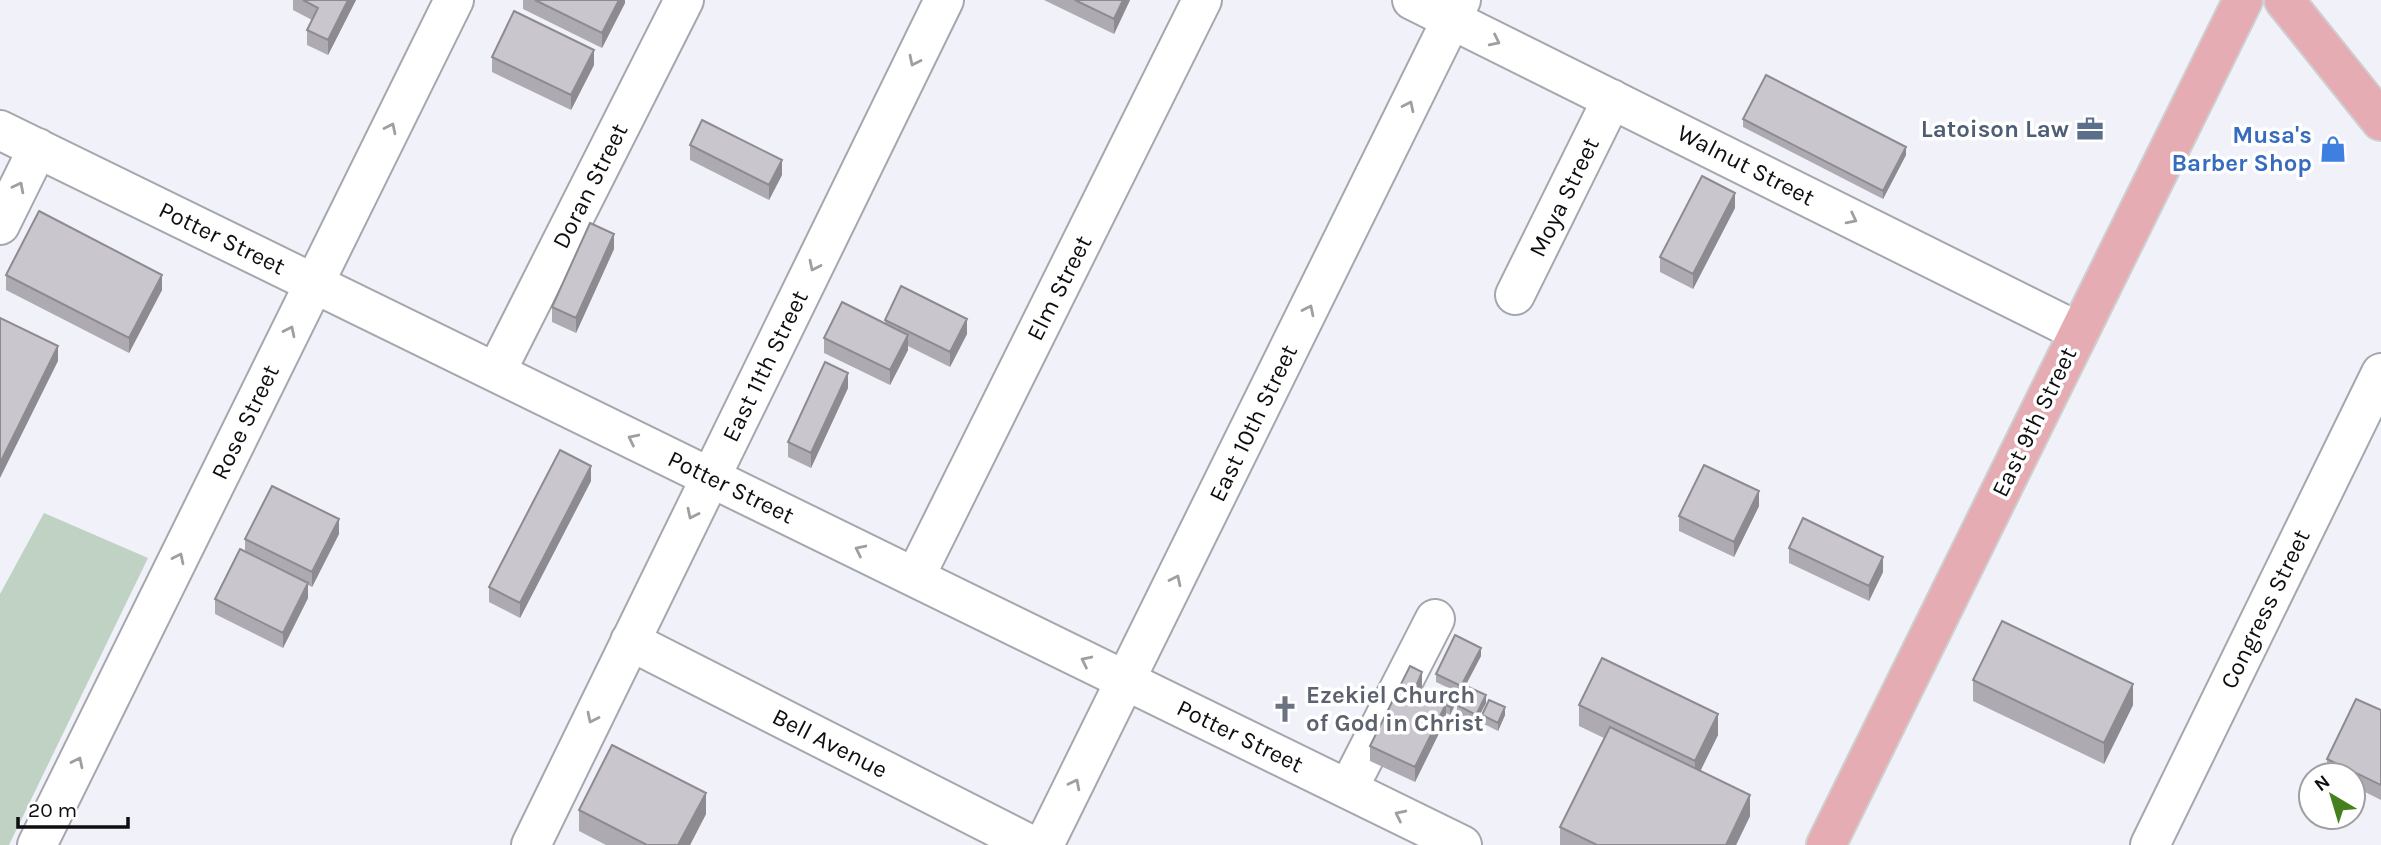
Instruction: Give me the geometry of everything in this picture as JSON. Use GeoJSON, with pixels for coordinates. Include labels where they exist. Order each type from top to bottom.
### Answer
{"type":"FeatureCollection","features":[{"type":"Feature","properties":{"kind":"main road","name":"East 9th Street"},"geometry":{"type":"LineString","coordinates":[[1826,845],[2243,0]]}},
{"type":"Feature","properties":{"kind":"main road"},"geometry":{"type":"LineString","coordinates":[[2284,0],[2375,102]]}},
{"type":"Feature","properties":{"kind":"street","name":"Rose Street"},"geometry":{"type":"LineString","coordinates":[[37,845],[454,0]]}},
{"type":"Feature","properties":{"kind":"street","name":"Doran Street"},"geometry":{"type":"LineString","coordinates":[[496,372],[684,0]]}},
{"type":"Feature","properties":{"kind":"street","name":"East 11th Street"},"geometry":{"type":"LineString","coordinates":[[531,845],[944,0]]}},
{"type":"Feature","properties":{"kind":"street","name":"Elm Street"},"geometry":{"type":"LineString","coordinates":[[915,577],[1202,0]]}},
{"type":"Feature","properties":{"kind":"street","name":"Walnut Street"},"geometry":{"type":"LineString","coordinates":[[1412,0],[1456,10],[1612,99],[2079,332]]}},
{"type":"Feature","properties":{"kind":"street","name":"East 10th Street"},"geometry":{"type":"LineString","coordinates":[[1044,845],[1456,10]]}},
{"type":"Feature","properties":{"kind":"street","name":"Moya Street"},"geometry":{"type":"LineString","coordinates":[[1515,295],[1612,99]]}},
{"type":"Feature","properties":{"kind":"street","name":"Potter Street"},"geometry":{"type":"LineString","coordinates":[[0,130],[1462,845]]}},
{"type":"Feature","properties":{"kind":"street"},"geometry":{"type":"LineString","coordinates":[[0,225],[38,148]]}},
{"type":"Feature","properties":{"kind":"street","name":"Congress Street"},"geometry":{"type":"LineString","coordinates":[[2150,845],[2381,373]]}},
{"type":"Feature","properties":{"kind":"street"},"geometry":{"type":"LineString","coordinates":[[1348,789],[1435,619]]}},
{"type":"Feature","properties":{"kind":"street","name":"Bell Avenue"},"geometry":{"type":"LineString","coordinates":[[630,641],[1031,845]]}},
{"type":"Feature","properties":{"kind":"green space"},"geometry":{"type":"Polygon","coordinates":[[[44,513],[148,558],[9,845],[0,845],[0,594],[44,513]]]}},
{"type":"Feature","properties":{"kind":"building"},"geometry":{"type":"Polygon","coordinates":[[[303,0],[348,0],[328,40],[307,30],[318,8],[303,0]]]}},
{"type":"Feature","properties":{"kind":"building"},"geometry":{"type":"Polygon","coordinates":[[[535,0],[619,0],[602,33],[535,0]]]}},
{"type":"Feature","properties":{"kind":"building"},"geometry":{"type":"Polygon","coordinates":[[[1075,0],[1123,0],[1114,19],[1075,0]]]}},
{"type":"Feature","properties":{"kind":"building"},"geometry":{"type":"Polygon","coordinates":[[[514,11],[594,50],[571,95],[492,57],[514,11]]]}},
{"type":"Feature","properties":{"kind":"building"},"geometry":{"type":"Polygon","coordinates":[[[1766,75],[1906,147],[1883,191],[1743,119],[1766,75]]]}},
{"type":"Feature","properties":{"kind":"building"},"geometry":{"type":"Polygon","coordinates":[[[702,120],[782,160],[769,185],[690,145],[702,120]]]}},
{"type":"Feature","properties":{"kind":"building"},"geometry":{"type":"Polygon","coordinates":[[[1702,176],[1735,193],[1693,274],[1660,257],[1702,176]]]}},
{"type":"Feature","properties":{"kind":"building"},"geometry":{"type":"Polygon","coordinates":[[[39,211],[162,275],[129,338],[6,275],[39,211]]]}},
{"type":"Feature","properties":{"kind":"building"},"geometry":{"type":"Polygon","coordinates":[[[590,223],[614,234],[576,318],[552,307],[590,223]]]}},
{"type":"Feature","properties":{"kind":"building"},"geometry":{"type":"Polygon","coordinates":[[[901,286],[967,319],[950,352],[885,320],[901,286]]]}},
{"type":"Feature","properties":{"kind":"building"},"geometry":{"type":"Polygon","coordinates":[[[842,302],[908,335],[890,370],[824,338],[842,302]]]}},
{"type":"Feature","properties":{"kind":"building"},"geometry":{"type":"Polygon","coordinates":[[[0,318],[58,346],[0,463],[0,318]]]}},
{"type":"Feature","properties":{"kind":"building"},"geometry":{"type":"Polygon","coordinates":[[[825,362],[848,373],[811,453],[788,442],[825,362]]]}},
{"type":"Feature","properties":{"kind":"building"},"geometry":{"type":"Polygon","coordinates":[[[560,450],[591,466],[520,603],[489,587],[560,450]]]}},
{"type":"Feature","properties":{"kind":"building"},"geometry":{"type":"Polygon","coordinates":[[[1704,465],[1759,491],[1734,542],[1679,516],[1704,465]]]}},
{"type":"Feature","properties":{"kind":"building"},"geometry":{"type":"Polygon","coordinates":[[[272,486],[339,519],[312,572],[245,539],[272,486]]]}},
{"type":"Feature","properties":{"kind":"building"},"geometry":{"type":"Polygon","coordinates":[[[1803,518],[1883,557],[1869,586],[1789,548],[1803,518]]]}},
{"type":"Feature","properties":{"kind":"building"},"geometry":{"type":"Polygon","coordinates":[[[240,549],[308,583],[283,633],[215,599],[240,549]]]}},
{"type":"Feature","properties":{"kind":"building"},"geometry":{"type":"Polygon","coordinates":[[[2002,621],[2133,684],[2104,743],[1973,680],[2002,621]]]}},
{"type":"Feature","properties":{"kind":"building"},"geometry":{"type":"Polygon","coordinates":[[[1455,635],[1481,648],[1461,686],[1436,674],[1455,635]]]}},
{"type":"Feature","properties":{"kind":"building"},"geometry":{"type":"Polygon","coordinates":[[[1602,658],[1718,714],[1695,761],[1579,705],[1602,658]]]}},
{"type":"Feature","properties":{"kind":"building"},"geometry":{"type":"Polygon","coordinates":[[[1410,666],[1422,672],[1415,689],[1446,704],[1415,767],[1370,746],[1410,666]]]}},
{"type":"Feature","properties":{"kind":"building"},"geometry":{"type":"Polygon","coordinates":[[[1466,686],[1486,695],[1476,715],[1457,705],[1466,686]]]}},
{"type":"Feature","properties":{"kind":"building"},"geometry":{"type":"Polygon","coordinates":[[[1438,689],[1455,697],[1450,707],[1434,698],[1438,689]]]}},
{"type":"Feature","properties":{"kind":"building"},"geometry":{"type":"Polygon","coordinates":[[[2356,699],[2381,710],[2381,785],[2367,778],[2367,761],[2327,759],[2356,699]]]}},
{"type":"Feature","properties":{"kind":"building"},"geometry":{"type":"Polygon","coordinates":[[[1489,700],[1505,707],[1498,723],[1482,715],[1489,700]]]}},
{"type":"Feature","properties":{"kind":"building"},"geometry":{"type":"Polygon","coordinates":[[[1610,727],[1750,795],[1726,845],[1597,845],[1560,827],[1610,727]]]}},
{"type":"Feature","properties":{"kind":"building"},"geometry":{"type":"Polygon","coordinates":[[[612,745],[706,793],[678,845],[647,845],[579,810],[612,745]]]}},
{"type":"Feature","properties":{"kind":"place","name":"Latoison Law"},"geometry":{"type":"Point","coordinates":[2090,129]}},
{"type":"Feature","properties":{"kind":"place","name":"Musa's Barber Shop"},"geometry":{"type":"Point","coordinates":[2333,149]}},
{"type":"Feature","properties":{"kind":"place","name":"Ezekiel Church of God in Christ"},"geometry":{"type":"Point","coordinates":[1285,709]}}]}
